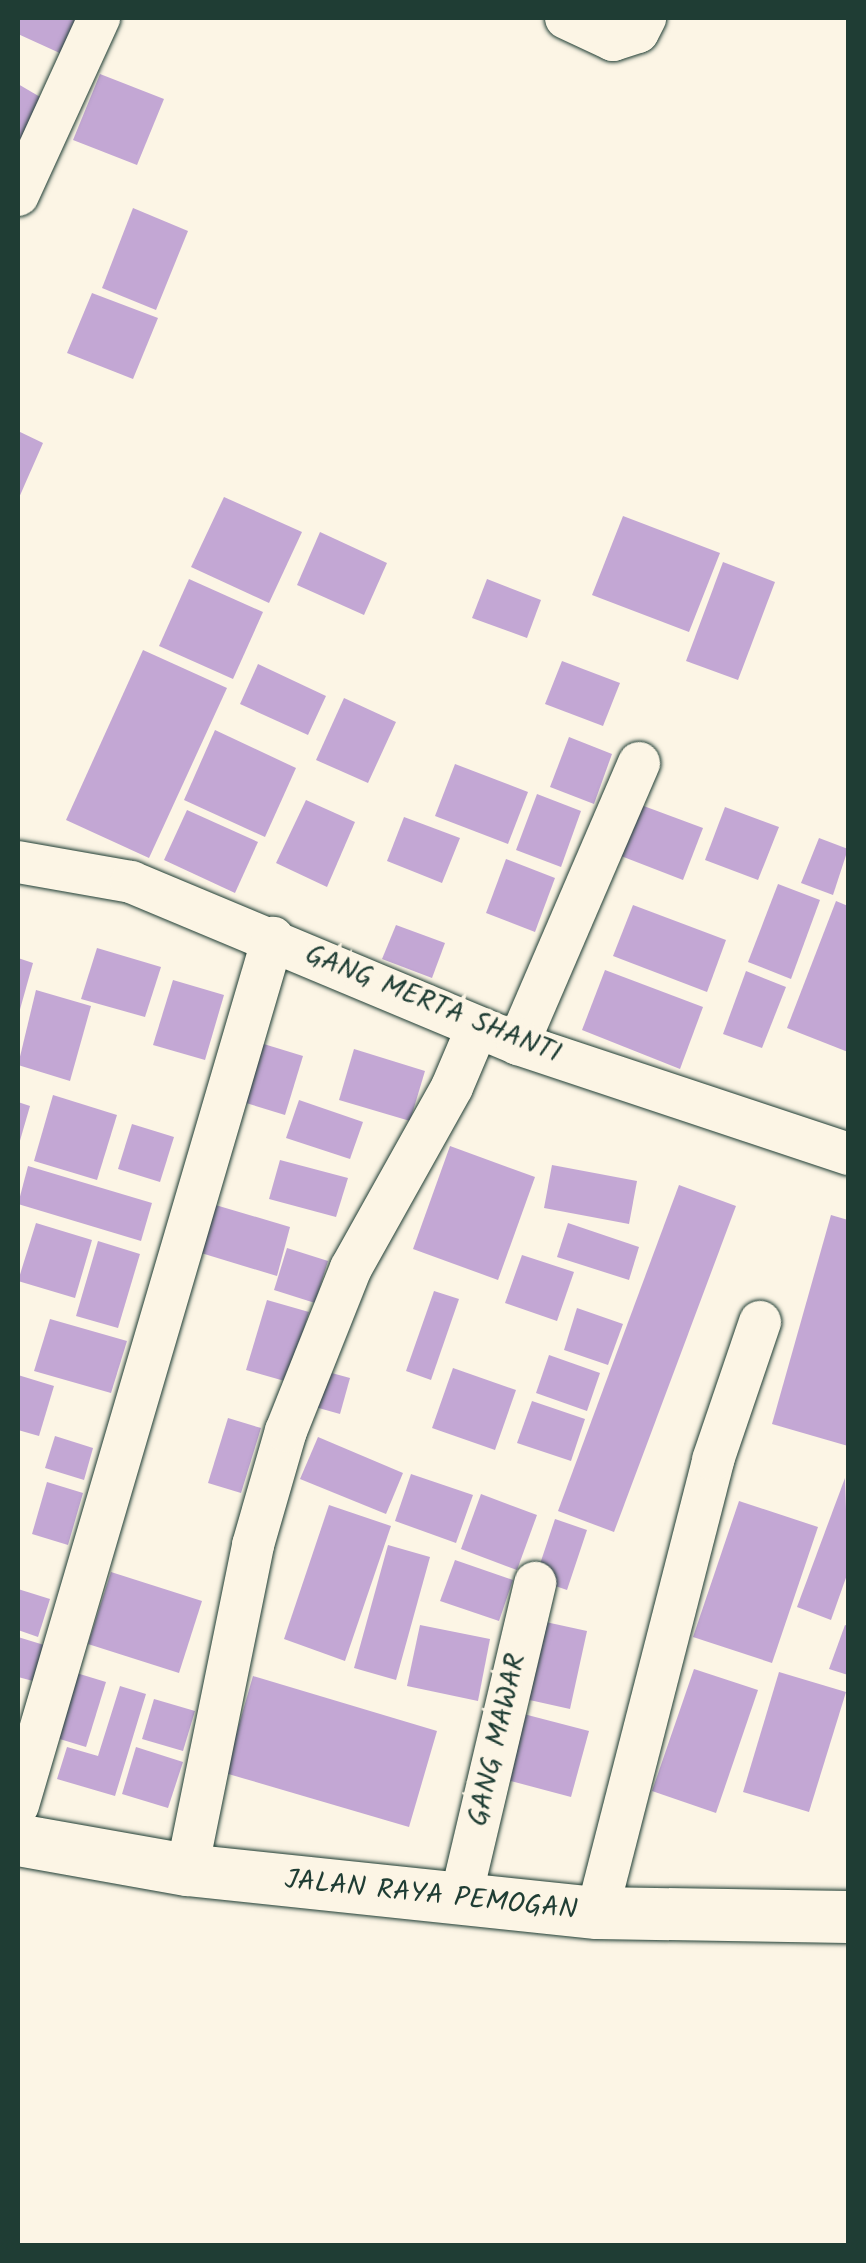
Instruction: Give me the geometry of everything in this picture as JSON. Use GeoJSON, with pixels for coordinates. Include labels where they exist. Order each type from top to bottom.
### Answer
{"type":"FeatureCollection","features":[{"type":"Feature","properties":{"kind":"street"},"geometry":{"type":"LineString","coordinates":[[18,195],[99,18]]}},
{"type":"Feature","properties":{"kind":"street"},"geometry":{"type":"LineString","coordinates":[[566,18],[613,40],[638,32],[645,18]]}},
{"type":"Feature","properties":{"kind":"street"},"geometry":{"type":"LineString","coordinates":[[518,1044],[639,763]]}},
{"type":"Feature","properties":{"kind":"street","name":"GANG MERTA SHANTI"},"geometry":{"type":"LineString","coordinates":[[18,862],[131,882],[474,1035],[518,1044],[848,1154]]}},
{"type":"Feature","properties":{"kind":"street"},"geometry":{"type":"LineString","coordinates":[[18,1805],[250,998],[271,944]]}},
{"type":"Feature","properties":{"kind":"street"},"geometry":{"type":"LineString","coordinates":[[187,1870],[249,1563],[286,1431],[350,1268],[452,1087],[474,1035]]}},
{"type":"Feature","properties":{"kind":"street"},"geometry":{"type":"LineString","coordinates":[[597,1914],[713,1460],[760,1322]]}},
{"type":"Feature","properties":{"kind":"street","name":"GANG MAWAR"},"geometry":{"type":"LineString","coordinates":[[461,1898],[534,1582]]}},
{"type":"Feature","properties":{"kind":"street","name":"JALAN RAYA PEMOGAN"},"geometry":{"type":"LineString","coordinates":[[18,1840],[187,1870],[597,1914],[848,1917]]}},
{"type":"Feature","properties":{"kind":"building"},"geometry":{"type":"Polygon","coordinates":[[[18,18],[82,18],[64,55],[18,34],[18,18]]]}},
{"type":"Feature","properties":{"kind":"building"},"geometry":{"type":"Polygon","coordinates":[[[100,74],[164,99],[137,165],[73,140],[100,74]]]}},
{"type":"Feature","properties":{"kind":"building"},"geometry":{"type":"Polygon","coordinates":[[[18,84],[47,101],[22,145],[18,143],[18,84]]]}},
{"type":"Feature","properties":{"kind":"building"},"geometry":{"type":"Polygon","coordinates":[[[133,208],[188,231],[156,310],[102,288],[133,208]]]}},
{"type":"Feature","properties":{"kind":"building"},"geometry":{"type":"Polygon","coordinates":[[[92,293],[158,318],[133,379],[67,353],[92,293]]]}},
{"type":"Feature","properties":{"kind":"building"},"geometry":{"type":"Polygon","coordinates":[[[18,431],[43,443],[18,500],[18,431]]]}},
{"type":"Feature","properties":{"kind":"building"},"geometry":{"type":"Polygon","coordinates":[[[224,497],[302,532],[269,603],[191,567],[224,497]]]}},
{"type":"Feature","properties":{"kind":"building"},"geometry":{"type":"Polygon","coordinates":[[[623,516],[720,553],[689,632],[592,595],[623,516]]]}},
{"type":"Feature","properties":{"kind":"building"},"geometry":{"type":"Polygon","coordinates":[[[320,532],[387,563],[364,615],[297,585],[320,532]]]}},
{"type":"Feature","properties":{"kind":"building"},"geometry":{"type":"Polygon","coordinates":[[[723,562],[775,582],[738,680],[686,661],[723,562]]]}},
{"type":"Feature","properties":{"kind":"building"},"geometry":{"type":"Polygon","coordinates":[[[189,579],[263,612],[233,679],[159,646],[189,579]]]}},
{"type":"Feature","properties":{"kind":"building"},"geometry":{"type":"Polygon","coordinates":[[[487,579],[541,600],[527,638],[472,618],[487,579]]]}},
{"type":"Feature","properties":{"kind":"building"},"geometry":{"type":"Polygon","coordinates":[[[143,650],[227,688],[149,858],[66,820],[143,650]]]}},
{"type":"Feature","properties":{"kind":"building"},"geometry":{"type":"Polygon","coordinates":[[[562,661],[620,683],[603,726],[545,704],[562,661]]]}},
{"type":"Feature","properties":{"kind":"building"},"geometry":{"type":"Polygon","coordinates":[[[258,664],[326,696],[308,735],[240,704],[258,664]]]}},
{"type":"Feature","properties":{"kind":"building"},"geometry":{"type":"Polygon","coordinates":[[[344,698],[396,722],[368,783],[316,760],[344,698]]]}},
{"type":"Feature","properties":{"kind":"building"},"geometry":{"type":"Polygon","coordinates":[[[215,730],[296,768],[265,837],[184,800],[215,730]]]}},
{"type":"Feature","properties":{"kind":"building"},"geometry":{"type":"Polygon","coordinates":[[[569,737],[612,754],[594,804],[550,787],[569,737]]]}},
{"type":"Feature","properties":{"kind":"building"},"geometry":{"type":"Polygon","coordinates":[[[455,764],[528,792],[508,844],[435,816],[455,764]]]}},
{"type":"Feature","properties":{"kind":"building"},"geometry":{"type":"Polygon","coordinates":[[[537,794],[581,811],[561,867],[516,850],[537,794]]]}},
{"type":"Feature","properties":{"kind":"building"},"geometry":{"type":"Polygon","coordinates":[[[306,800],[355,822],[327,887],[276,863],[306,800]]]}},
{"type":"Feature","properties":{"kind":"building"},"geometry":{"type":"Polygon","coordinates":[[[641,805],[703,828],[683,880],[621,856],[641,805]]]}},
{"type":"Feature","properties":{"kind":"building"},"geometry":{"type":"Polygon","coordinates":[[[725,807],[779,827],[758,880],[705,860],[725,807]]]}},
{"type":"Feature","properties":{"kind":"building"},"geometry":{"type":"Polygon","coordinates":[[[187,810],[258,842],[235,893],[164,860],[187,810]]]}},
{"type":"Feature","properties":{"kind":"building"},"geometry":{"type":"Polygon","coordinates":[[[404,817],[460,838],[442,883],[387,861],[404,817]]]}},
{"type":"Feature","properties":{"kind":"building"},"geometry":{"type":"Polygon","coordinates":[[[819,838],[848,849],[833,895],[801,883],[819,838]]]}},
{"type":"Feature","properties":{"kind":"building"},"geometry":{"type":"Polygon","coordinates":[[[506,859],[555,878],[535,932],[486,913],[506,859]]]}},
{"type":"Feature","properties":{"kind":"building"},"geometry":{"type":"Polygon","coordinates":[[[778,884],[820,900],[791,979],[748,962],[778,884]]]}},
{"type":"Feature","properties":{"kind":"building"},"geometry":{"type":"Polygon","coordinates":[[[836,901],[848,906],[848,1052],[787,1028],[836,901]]]}},
{"type":"Feature","properties":{"kind":"building"},"geometry":{"type":"Polygon","coordinates":[[[633,905],[726,940],[707,992],[613,956],[633,905]]]}},
{"type":"Feature","properties":{"kind":"building"},"geometry":{"type":"Polygon","coordinates":[[[396,925],[445,943],[432,978],[382,959],[396,925]]]}},
{"type":"Feature","properties":{"kind":"building"},"geometry":{"type":"Polygon","coordinates":[[[97,948],[161,967],[145,1017],[81,999],[97,948]]]}},
{"type":"Feature","properties":{"kind":"building"},"geometry":{"type":"Polygon","coordinates":[[[18,958],[33,963],[19,1013],[18,1013],[18,958]]]}},
{"type":"Feature","properties":{"kind":"building"},"geometry":{"type":"Polygon","coordinates":[[[605,970],[703,1007],[680,1069],[582,1030],[605,970]]]}},
{"type":"Feature","properties":{"kind":"building"},"geometry":{"type":"Polygon","coordinates":[[[746,971],[786,987],[762,1048],[723,1034],[746,971]]]}},
{"type":"Feature","properties":{"kind":"building"},"geometry":{"type":"Polygon","coordinates":[[[173,980],[224,995],[205,1060],[153,1045],[173,980]]]}},
{"type":"Feature","properties":{"kind":"building"},"geometry":{"type":"Polygon","coordinates":[[[36,990],[91,1006],[70,1081],[18,1065],[36,990]]]}},
{"type":"Feature","properties":{"kind":"building"},"geometry":{"type":"Polygon","coordinates":[[[241,1037],[303,1056],[285,1115],[223,1096],[241,1037]]]}},
{"type":"Feature","properties":{"kind":"building"},"geometry":{"type":"Polygon","coordinates":[[[354,1049],[425,1071],[410,1121],[339,1100],[354,1049]]]}},
{"type":"Feature","properties":{"kind":"building"},"geometry":{"type":"Polygon","coordinates":[[[53,1095],[117,1115],[97,1180],[34,1161],[53,1095]]]}},
{"type":"Feature","properties":{"kind":"building"},"geometry":{"type":"Polygon","coordinates":[[[299,1100],[363,1122],[350,1159],[286,1138],[299,1100]]]}},
{"type":"Feature","properties":{"kind":"building"},"geometry":{"type":"Polygon","coordinates":[[[18,1102],[30,1106],[19,1144],[18,1144],[18,1102]]]}},
{"type":"Feature","properties":{"kind":"building"},"geometry":{"type":"Polygon","coordinates":[[[132,1124],[174,1137],[160,1182],[118,1169],[132,1124]]]}},
{"type":"Feature","properties":{"kind":"building"},"geometry":{"type":"Polygon","coordinates":[[[450,1146],[535,1177],[498,1280],[413,1249],[450,1146]]]}},
{"type":"Feature","properties":{"kind":"building"},"geometry":{"type":"Polygon","coordinates":[[[280,1160],[348,1178],[336,1217],[269,1199],[280,1160]]]}},
{"type":"Feature","properties":{"kind":"building"},"geometry":{"type":"Polygon","coordinates":[[[552,1165],[637,1181],[629,1224],[544,1208],[552,1165]]]}},
{"type":"Feature","properties":{"kind":"building"},"geometry":{"type":"Polygon","coordinates":[[[28,1166],[152,1203],[141,1241],[18,1204],[28,1166]]]}},
{"type":"Feature","properties":{"kind":"building"},"geometry":{"type":"Polygon","coordinates":[[[679,1185],[736,1206],[614,1532],[558,1511],[679,1185]]]}},
{"type":"Feature","properties":{"kind":"building"},"geometry":{"type":"Polygon","coordinates":[[[202,1201],[290,1227],[277,1276],[188,1249],[202,1201]]]}},
{"type":"Feature","properties":{"kind":"building"},"geometry":{"type":"Polygon","coordinates":[[[831,1215],[848,1220],[848,1446],[772,1424],[831,1215]]]}},
{"type":"Feature","properties":{"kind":"building"},"geometry":{"type":"Polygon","coordinates":[[[36,1223],[92,1240],[75,1298],[18,1281],[36,1223]]]}},
{"type":"Feature","properties":{"kind":"building"},"geometry":{"type":"Polygon","coordinates":[[[568,1223],[639,1247],[629,1280],[557,1257],[568,1223]]]}},
{"type":"Feature","properties":{"kind":"building"},"geometry":{"type":"Polygon","coordinates":[[[98,1241],[140,1254],[118,1328],[76,1316],[98,1241]]]}},
{"type":"Feature","properties":{"kind":"building"},"geometry":{"type":"Polygon","coordinates":[[[287,1248],[328,1261],[315,1303],[274,1290],[287,1248]]]}},
{"type":"Feature","properties":{"kind":"building"},"geometry":{"type":"Polygon","coordinates":[[[522,1255],[574,1272],[557,1321],[505,1303],[522,1255]]]}},
{"type":"Feature","properties":{"kind":"building"},"geometry":{"type":"Polygon","coordinates":[[[434,1291],[459,1299],[431,1380],[406,1371],[434,1291]]]}},
{"type":"Feature","properties":{"kind":"building"},"geometry":{"type":"Polygon","coordinates":[[[267,1300],[309,1312],[288,1382],[246,1370],[267,1300]]]}},
{"type":"Feature","properties":{"kind":"building"},"geometry":{"type":"Polygon","coordinates":[[[577,1308],[623,1324],[608,1365],[564,1350],[577,1308]]]}},
{"type":"Feature","properties":{"kind":"building"},"geometry":{"type":"Polygon","coordinates":[[[50,1319],[127,1341],[111,1393],[34,1371],[50,1319]]]}},
{"type":"Feature","properties":{"kind":"building"},"geometry":{"type":"Polygon","coordinates":[[[549,1355],[600,1373],[587,1411],[536,1393],[549,1355]]]}},
{"type":"Feature","properties":{"kind":"building"},"geometry":{"type":"Polygon","coordinates":[[[453,1368],[516,1390],[495,1450],[432,1428],[453,1368]]]}},
{"type":"Feature","properties":{"kind":"building"},"geometry":{"type":"Polygon","coordinates":[[[317,1369],[350,1378],[340,1414],[308,1405],[317,1369]]]}},
{"type":"Feature","properties":{"kind":"building"},"geometry":{"type":"Polygon","coordinates":[[[18,1375],[54,1386],[39,1436],[18,1430],[18,1375]]]}},
{"type":"Feature","properties":{"kind":"building"},"geometry":{"type":"Polygon","coordinates":[[[532,1401],[585,1419],[571,1461],[517,1443],[532,1401]]]}},
{"type":"Feature","properties":{"kind":"building"},"geometry":{"type":"Polygon","coordinates":[[[228,1418],[261,1428],[241,1493],[208,1483],[228,1418]]]}},
{"type":"Feature","properties":{"kind":"building"},"geometry":{"type":"Polygon","coordinates":[[[55,1436],[93,1448],[84,1480],[45,1468],[55,1436]]]}},
{"type":"Feature","properties":{"kind":"building"},"geometry":{"type":"Polygon","coordinates":[[[318,1437],[403,1473],[386,1514],[300,1479],[318,1437]]]}},
{"type":"Feature","properties":{"kind":"building"},"geometry":{"type":"Polygon","coordinates":[[[411,1474],[473,1495],[456,1543],[395,1521],[411,1474]]]}},
{"type":"Feature","properties":{"kind":"building"},"geometry":{"type":"Polygon","coordinates":[[[845,1478],[848,1572],[831,1620],[797,1607],[845,1478]]]}},
{"type":"Feature","properties":{"kind":"building"},"geometry":{"type":"Polygon","coordinates":[[[47,1482],[83,1493],[68,1545],[32,1534],[47,1482]]]}},
{"type":"Feature","properties":{"kind":"building"},"geometry":{"type":"Polygon","coordinates":[[[481,1494],[537,1515],[517,1570],[461,1549],[481,1494]]]}},
{"type":"Feature","properties":{"kind":"building"},"geometry":{"type":"Polygon","coordinates":[[[739,1501],[818,1527],[772,1663],[693,1637],[739,1501]]]}},
{"type":"Feature","properties":{"kind":"building"},"geometry":{"type":"Polygon","coordinates":[[[329,1505],[391,1526],[345,1661],[284,1639],[329,1505]]]}},
{"type":"Feature","properties":{"kind":"building"},"geometry":{"type":"Polygon","coordinates":[[[555,1519],[587,1530],[567,1590],[535,1579],[555,1519]]]}},
{"type":"Feature","properties":{"kind":"building"},"geometry":{"type":"Polygon","coordinates":[[[388,1545],[430,1557],[396,1680],[354,1668],[388,1545]]]}},
{"type":"Feature","properties":{"kind":"building"},"geometry":{"type":"Polygon","coordinates":[[[455,1560],[513,1580],[499,1621],[440,1601],[455,1560]]]}},
{"type":"Feature","properties":{"kind":"building"},"geometry":{"type":"Polygon","coordinates":[[[111,1572],[202,1601],[179,1673],[88,1644],[111,1572]]]}},
{"type":"Feature","properties":{"kind":"building"},"geometry":{"type":"Polygon","coordinates":[[[18,1589],[50,1599],[38,1637],[18,1630],[18,1589]]]}},
{"type":"Feature","properties":{"kind":"building"},"geometry":{"type":"Polygon","coordinates":[[[532,1619],[587,1631],[570,1709],[516,1697],[532,1619]]]}},
{"type":"Feature","properties":{"kind":"building"},"geometry":{"type":"Polygon","coordinates":[[[420,1625],[490,1639],[478,1701],[407,1686],[420,1625]]]}},
{"type":"Feature","properties":{"kind":"building"},"geometry":{"type":"Polygon","coordinates":[[[845,1625],[848,1626],[848,1675],[829,1669],[845,1625]]]}},
{"type":"Feature","properties":{"kind":"building"},"geometry":{"type":"Polygon","coordinates":[[[18,1637],[44,1645],[33,1681],[18,1677],[18,1637]]]}},
{"type":"Feature","properties":{"kind":"building"},"geometry":{"type":"Polygon","coordinates":[[[60,1668],[106,1682],[86,1747],[40,1733],[60,1668]]]}},
{"type":"Feature","properties":{"kind":"building"},"geometry":{"type":"Polygon","coordinates":[[[694,1669],[758,1690],[716,1813],[652,1791],[694,1669]]]}},
{"type":"Feature","properties":{"kind":"building"},"geometry":{"type":"Polygon","coordinates":[[[779,1672],[846,1692],[809,1812],[743,1792],[779,1672]]]}},
{"type":"Feature","properties":{"kind":"building"},"geometry":{"type":"Polygon","coordinates":[[[253,1676],[437,1731],[409,1827],[225,1773],[253,1676]]]}},
{"type":"Feature","properties":{"kind":"building"},"geometry":{"type":"Polygon","coordinates":[[[120,1686],[146,1694],[115,1796],[57,1779],[67,1747],[98,1756],[120,1686]]]}},
{"type":"Feature","properties":{"kind":"building"},"geometry":{"type":"Polygon","coordinates":[[[154,1699],[195,1711],[183,1751],[142,1739],[154,1699]]]}},
{"type":"Feature","properties":{"kind":"building"},"geometry":{"type":"Polygon","coordinates":[[[516,1712],[589,1731],[571,1797],[500,1778],[516,1712]]]}},
{"type":"Feature","properties":{"kind":"building"},"geometry":{"type":"Polygon","coordinates":[[[136,1747],[183,1762],[168,1808],[122,1794],[136,1747]]]}}]}
